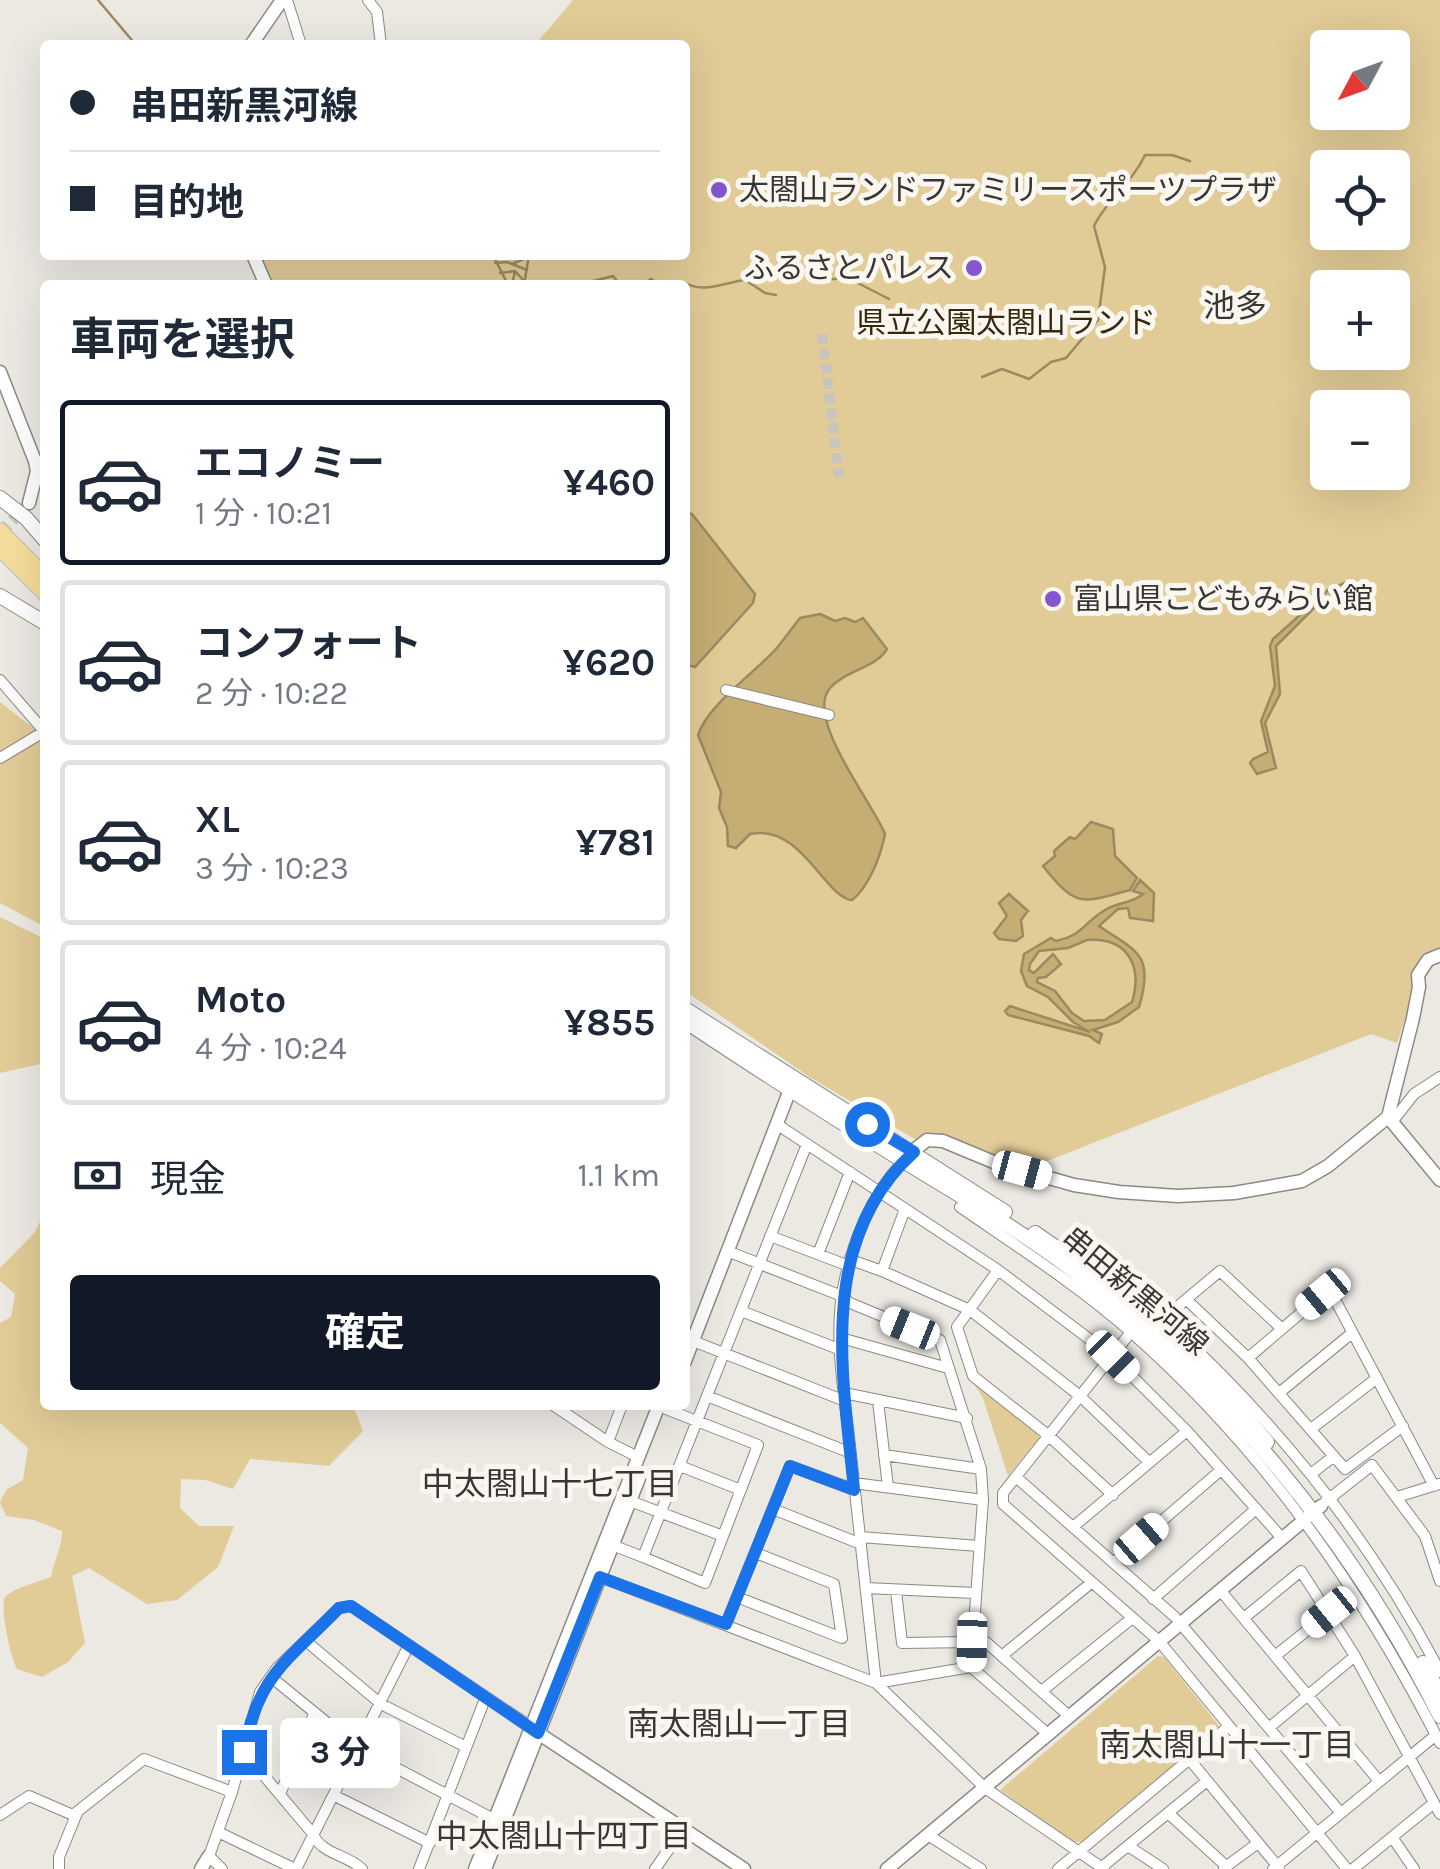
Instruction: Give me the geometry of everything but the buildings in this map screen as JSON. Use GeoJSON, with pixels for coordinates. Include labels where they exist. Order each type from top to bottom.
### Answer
{"type":"FeatureCollection","features":[{"type":"Feature","properties":{"kind":"main road"},"geometry":{"type":"LineString","coordinates":[[0,498],[40,534]]}},
{"type":"Feature","properties":{"kind":"main road"},"geometry":{"type":"LineString","coordinates":[[0,530],[40,571]]}},
{"type":"Feature","properties":{"kind":"main road"},"geometry":{"type":"LineString","coordinates":[[0,548],[40,588]]}},
{"type":"Feature","properties":{"kind":"main road"},"geometry":{"type":"LineString","coordinates":[[0,596],[40,620]]}},
{"type":"Feature","properties":{"kind":"main road","name":"串田新黒河線"},"geometry":{"type":"LineString","coordinates":[[690,1013],[788,1082]]}},
{"type":"Feature","properties":{"kind":"main road","name":"串田新黒河線"},"geometry":{"type":"LineString","coordinates":[[690,1025],[1074,1258],[1158,1323],[1232,1399],[1317,1509],[1418,1672],[1440,1716]]}},
{"type":"Feature","properties":{"kind":"main road","name":"串田新黒河線"},"geometry":{"type":"LineString","coordinates":[[908,1156],[1068,1267],[1170,1352],[1223,1404],[1354,1550],[1440,1694]]}},
{"type":"Feature","properties":{"kind":"street"},"geometry":{"type":"LineString","coordinates":[[255,40],[284,0]]}},
{"type":"Feature","properties":{"kind":"street"},"geometry":{"type":"LineString","coordinates":[[284,0],[299,40]]}},
{"type":"Feature","properties":{"kind":"street"},"geometry":{"type":"LineString","coordinates":[[368,0],[377,12],[380,40]]}},
{"type":"Feature","properties":{"kind":"street"},"geometry":{"type":"LineString","coordinates":[[0,372],[40,462],[29,503]]}},
{"type":"Feature","properties":{"kind":"street"},"geometry":{"type":"LineString","coordinates":[[0,680],[40,725]]}},
{"type":"Feature","properties":{"kind":"street"},"geometry":{"type":"LineString","coordinates":[[726,690],[828,715]]}},
{"type":"Feature","properties":{"kind":"street"},"geometry":{"type":"LineString","coordinates":[[0,758],[40,734]]}},
{"type":"Feature","properties":{"kind":"street"},"geometry":{"type":"LineString","coordinates":[[1390,1119],[1413,1018],[1418,975],[1428,960],[1440,956]]}},
{"type":"Feature","properties":{"kind":"street"},"geometry":{"type":"LineString","coordinates":[[876,1683],[844,1397],[842,1296],[862,1228],[880,1192],[908,1156],[928,1140],[943,1141],[996,1164],[1074,1185],[1178,1196],[1234,1193],[1302,1181],[1328,1166],[1390,1119],[1414,1094],[1440,1078]]}},
{"type":"Feature","properties":{"kind":"street"},"geometry":{"type":"LineString","coordinates":[[690,1337],[778,1125],[788,1082]]}},
{"type":"Feature","properties":{"kind":"street"},"geometry":{"type":"LineString","coordinates":[[690,1336],[788,1082]]}},
{"type":"Feature","properties":{"kind":"street"},"geometry":{"type":"LineString","coordinates":[[1390,1119],[1440,1180]]}},
{"type":"Feature","properties":{"kind":"street"},"geometry":{"type":"LineString","coordinates":[[778,1125],[998,1270],[1113,1357],[1187,1430],[1281,1538]]}},
{"type":"Feature","properties":{"kind":"street"},"geometry":{"type":"LineString","coordinates":[[643,1557],[808,1144]]}},
{"type":"Feature","properties":{"kind":"street"},"geometry":{"type":"LineString","coordinates":[[818,1254],[850,1172]]}},
{"type":"Feature","properties":{"kind":"street"},"geometry":{"type":"LineString","coordinates":[[960,1207],[1131,1332],[1378,1568],[1437,1658],[1440,1672]]}},
{"type":"Feature","properties":{"kind":"street"},"geometry":{"type":"LineString","coordinates":[[882,1271],[906,1209]]}},
{"type":"Feature","properties":{"kind":"street"},"geometry":{"type":"LineString","coordinates":[[770,1236],[882,1271],[970,1310],[1080,1396],[1149,1462]]}},
{"type":"Feature","properties":{"kind":"street"},"geometry":{"type":"LineString","coordinates":[[728,1251],[940,1340],[981,1468],[971,1666]]}},
{"type":"Feature","properties":{"kind":"street"},"geometry":{"type":"LineString","coordinates":[[998,1270],[957,1327],[974,1376],[1049,1436],[1113,1495]]}},
{"type":"Feature","properties":{"kind":"street"},"geometry":{"type":"LineString","coordinates":[[1158,1323],[1220,1272],[1282,1328]]}},
{"type":"Feature","properties":{"kind":"street"},"geometry":{"type":"LineString","coordinates":[[1248,1358],[1323,1294],[1331,1292],[1437,1485],[1397,1496]]}},
{"type":"Feature","properties":{"kind":"street"},"geometry":{"type":"LineString","coordinates":[[1187,1300],[1248,1358],[1345,1469],[1403,1426]]}},
{"type":"Feature","properties":{"kind":"street"},"geometry":{"type":"LineString","coordinates":[[741,1311],[841,1344],[948,1368]]}},
{"type":"Feature","properties":{"kind":"street"},"geometry":{"type":"LineString","coordinates":[[1158,1323],[1169,1324],[1234,1387],[1311,1474],[1317,1509],[1438,1739],[1410,1756],[1340,1812],[1277,1868],[1190,1760]]}},
{"type":"Feature","properties":{"kind":"street"},"geometry":{"type":"LineString","coordinates":[[1131,1332],[1004,1493],[1003,1504],[1158,1641],[1350,1869],[1434,1803]]}},
{"type":"Feature","properties":{"kind":"street"},"geometry":{"type":"LineString","coordinates":[[1279,1393],[1352,1333]]}},
{"type":"Feature","properties":{"kind":"street"},"geometry":{"type":"LineString","coordinates":[[690,1339],[844,1397],[967,1418]]}},
{"type":"Feature","properties":{"kind":"street"},"geometry":{"type":"LineString","coordinates":[[1311,1429],[1377,1378]]}},
{"type":"Feature","properties":{"kind":"street"},"geometry":{"type":"LineString","coordinates":[[707,1396],[851,1453]]}},
{"type":"Feature","properties":{"kind":"street"},"geometry":{"type":"LineString","coordinates":[[878,1401],[888,1488]]}},
{"type":"Feature","properties":{"kind":"street"},"geometry":{"type":"LineString","coordinates":[[568,1410],[608,1442],[638,1457]]}},
{"type":"Feature","properties":{"kind":"street"},"geometry":{"type":"LineString","coordinates":[[608,1442],[620,1410]]}},
{"type":"Feature","properties":{"kind":"street"},"geometry":{"type":"LineString","coordinates":[[485,1869],[499,1821],[638,1457],[662,1410]]}},
{"type":"Feature","properties":{"kind":"street"},"geometry":{"type":"LineString","coordinates":[[534,1730],[600,1577],[663,1410]]}},
{"type":"Feature","properties":{"kind":"street"},"geometry":{"type":"LineString","coordinates":[[612,1545],[705,1583],[758,1446],[674,1410]]}},
{"type":"Feature","properties":{"kind":"street"},"geometry":{"type":"LineString","coordinates":[[1073,1527],[1187,1430]]}},
{"type":"Feature","properties":{"kind":"street"},"geometry":{"type":"LineString","coordinates":[[884,1455],[981,1468]]}},
{"type":"Feature","properties":{"kind":"street"},"geometry":{"type":"LineString","coordinates":[[1311,1474],[1334,1456]]}},
{"type":"Feature","properties":{"kind":"street"},"geometry":{"type":"LineString","coordinates":[[887,1869],[1178,1620],[1372,1465],[1424,1536],[1440,1582]]}},
{"type":"Feature","properties":{"kind":"street"},"geometry":{"type":"LineString","coordinates":[[680,1466],[741,1490]]}},
{"type":"Feature","properties":{"kind":"street"},"geometry":{"type":"LineString","coordinates":[[726,1624],[790,1466],[854,1487],[982,1500]]}},
{"type":"Feature","properties":{"kind":"street"},"geometry":{"type":"LineString","coordinates":[[1114,1562],[1221,1470]]}},
{"type":"Feature","properties":{"kind":"street"},"geometry":{"type":"LineString","coordinates":[[1016,1477],[1178,1620],[1340,1812]]}},
{"type":"Feature","properties":{"kind":"street"},"geometry":{"type":"LineString","coordinates":[[630,1502],[724,1536]]}},
{"type":"Feature","properties":{"kind":"street"},"geometry":{"type":"LineString","coordinates":[[774,1509],[860,1540],[979,1546]]}},
{"type":"Feature","properties":{"kind":"street"},"geometry":{"type":"LineString","coordinates":[[1154,1599],[1256,1510]]}},
{"type":"Feature","properties":{"kind":"street"},"geometry":{"type":"LineString","coordinates":[[738,1597],[842,1638],[834,1584],[756,1553]]}},
{"type":"Feature","properties":{"kind":"street"},"geometry":{"type":"LineString","coordinates":[[1244,1618],[1301,1571],[1355,1656],[1440,1814]]}},
{"type":"Feature","properties":{"kind":"street"},"geometry":{"type":"LineString","coordinates":[[600,1577],[876,1683],[985,1788],[1103,1868],[1207,1781]]}},
{"type":"Feature","properties":{"kind":"street"},"geometry":{"type":"LineString","coordinates":[[1003,1654],[1092,1584]]}},
{"type":"Feature","properties":{"kind":"street"},"geometry":{"type":"LineString","coordinates":[[866,1588],[974,1593]]}},
{"type":"Feature","properties":{"kind":"street"},"geometry":{"type":"LineString","coordinates":[[1220,1590],[1379,1781]]}},
{"type":"Feature","properties":{"kind":"street"},"geometry":{"type":"LineString","coordinates":[[896,1591],[902,1642],[972,1642]]}},
{"type":"Feature","properties":{"kind":"street"},"geometry":{"type":"LineString","coordinates":[[201,1869],[232,1792],[255,1706],[271,1676],[339,1608],[351,1606],[744,1869]]}},
{"type":"Feature","properties":{"kind":"street"},"geometry":{"type":"LineString","coordinates":[[1274,1656],[1329,1612]]}},
{"type":"Feature","properties":{"kind":"street"},"geometry":{"type":"LineString","coordinates":[[1042,1690],[1131,1619]]}},
{"type":"Feature","properties":{"kind":"street"},"geometry":{"type":"LineString","coordinates":[[307,1642],[381,1704],[466,1746]]}},
{"type":"Feature","properties":{"kind":"street"},"geometry":{"type":"LineString","coordinates":[[986,1642],[1069,1716]]}},
{"type":"Feature","properties":{"kind":"street"},"geometry":{"type":"LineString","coordinates":[[218,1832],[295,1869],[336,1796],[408,1647]]}},
{"type":"Feature","properties":{"kind":"street"},"geometry":{"type":"LineString","coordinates":[[1270,1727],[1355,1656]]}},
{"type":"Feature","properties":{"kind":"street"},"geometry":{"type":"LineString","coordinates":[[876,1683],[971,1666]]}},
{"type":"Feature","properties":{"kind":"street"},"geometry":{"type":"LineString","coordinates":[[971,1666],[1048,1734]]}},
{"type":"Feature","properties":{"kind":"street"},"geometry":{"type":"LineString","coordinates":[[271,1676],[358,1748],[499,1821]]}},
{"type":"Feature","properties":{"kind":"street"},"geometry":{"type":"LineString","coordinates":[[419,1869],[485,1698]]}},
{"type":"Feature","properties":{"kind":"street"},"geometry":{"type":"LineString","coordinates":[[280,1794],[314,1714]]}},
{"type":"Feature","properties":{"kind":"street"},"geometry":{"type":"LineString","coordinates":[[1058,1869],[1228,1727]]}},
{"type":"Feature","properties":{"kind":"street"},"geometry":{"type":"LineString","coordinates":[[244,1752],[320,1846],[362,1869]]}},
{"type":"Feature","properties":{"kind":"street"},"geometry":{"type":"LineString","coordinates":[[0,1815],[29,1796],[73,1815],[144,1759],[232,1792]]}},
{"type":"Feature","properties":{"kind":"street"},"geometry":{"type":"LineString","coordinates":[[336,1796],[430,1843]]}},
{"type":"Feature","properties":{"kind":"street"},"geometry":{"type":"LineString","coordinates":[[59,1869],[59,1857],[78,1812]]}},
{"type":"Feature","properties":{"kind":"street"},"geometry":{"type":"LineString","coordinates":[[1168,1813],[1224,1868],[1258,1843]]}},
{"type":"Feature","properties":{"kind":"street"},"geometry":{"type":"LineString","coordinates":[[474,1869],[499,1821]]}},
{"type":"Feature","properties":{"kind":"street"},"geometry":{"type":"LineString","coordinates":[[655,1869],[684,1829]]}},
{"type":"Feature","properties":{"kind":"street"},"geometry":{"type":"LineString","coordinates":[[928,1835],[981,1869]]}},
{"type":"Feature","properties":{"kind":"street"},"geometry":{"type":"LineString","coordinates":[[1392,1837],[1414,1869]]}},
{"type":"Feature","properties":{"kind":"street"},"geometry":{"type":"LineString","coordinates":[[1128,1846],[1163,1869]]}},
{"type":"Feature","properties":{"kind":"street"},"geometry":{"type":"LineString","coordinates":[[209,1856],[222,1869]]}},
{"type":"Feature","properties":{"kind":"green space","name":"県立公園太閤山ランド"},"geometry":{"type":"Polygon","coordinates":[[[573,0],[1440,0],[1440,949],[1427,953],[1397,1043],[1371,1034],[1032,1167],[918,1141],[811,1078],[690,994],[690,280],[267,280],[258,260],[690,260],[690,40],[539,40],[573,0]]]}},
{"type":"Feature","properties":{"kind":"green space"},"geometry":{"type":"Polygon","coordinates":[[[0,702],[40,733],[40,924],[0,903],[0,702]]]}},
{"type":"Feature","properties":{"kind":"green space"},"geometry":{"type":"Polygon","coordinates":[[[0,917],[40,937],[40,1064],[0,1073],[0,917]]]}},
{"type":"Feature","properties":{"kind":"green space"},"geometry":{"type":"Polygon","coordinates":[[[40,1222],[40,1410],[355,1410],[363,1431],[329,1466],[250,1459],[233,1489],[205,1480],[181,1479],[180,1508],[199,1526],[234,1526],[218,1567],[177,1600],[147,1604],[89,1568],[72,1576],[85,1643],[68,1662],[42,1677],[17,1669],[6,1633],[4,1603],[5,1597],[15,1590],[51,1577],[62,1531],[34,1520],[6,1516],[0,1502],[6,1490],[23,1480],[28,1448],[0,1423],[0,1323],[11,1317],[15,1294],[0,1281],[0,1268],[35,1232],[40,1222]]]}},
{"type":"Feature","properties":{"kind":"green space"},"geometry":{"type":"Polygon","coordinates":[[[971,1379],[1039,1434],[1008,1476],[983,1398],[971,1379]]]}},
{"type":"Feature","properties":{"kind":"green space"},"geometry":{"type":"Polygon","coordinates":[[[1158,1656],[1164,1657],[1220,1727],[1081,1842],[1074,1842],[1000,1790],[1158,1656]]]}},
{"type":"Feature","properties":{"kind":"shaded area"},"geometry":{"type":"Polygon","coordinates":[[[690,513],[755,594],[753,603],[695,667],[690,666],[690,513]]]}},
{"type":"Feature","properties":{"kind":"shaded area"},"geometry":{"type":"Polygon","coordinates":[[[1351,580],[1353,583],[1320,602],[1276,646],[1280,694],[1265,723],[1276,768],[1257,774],[1250,763],[1268,752],[1261,721],[1275,686],[1270,646],[1273,639],[1328,590],[1351,580]]]}},
{"type":"Feature","properties":{"kind":"shaded area"},"geometry":{"type":"Polygon","coordinates":[[[820,614],[835,621],[845,618],[855,622],[863,618],[887,649],[876,661],[837,682],[824,702],[826,719],[843,761],[885,834],[873,870],[852,900],[842,896],[784,839],[750,834],[736,848],[728,846],[727,827],[719,808],[721,792],[698,735],[711,712],[775,650],[800,618],[820,614]]]}},
{"type":"Feature","properties":{"kind":"shaded area"},"geometry":{"type":"Polygon","coordinates":[[[1091,822],[1113,829],[1115,856],[1137,878],[1130,890],[1081,899],[1064,890],[1043,866],[1055,856],[1054,851],[1070,837],[1075,839],[1091,822]]]}},
{"type":"Feature","properties":{"kind":"shaded area"},"geometry":{"type":"Polygon","coordinates":[[[1140,880],[1154,893],[1153,921],[1130,918],[1128,908],[1118,909],[1099,926],[1139,956],[1145,976],[1139,1007],[1118,1022],[1093,1030],[1102,1034],[1099,1043],[1089,1036],[1008,1015],[1005,1011],[1010,1006],[1090,1032],[1073,1022],[1048,997],[1027,986],[1021,971],[1024,954],[1051,938],[1056,941],[1073,935],[1105,910],[1143,894],[1133,891],[1140,880]],[[1101,940],[1039,951],[1030,964],[1029,970],[1034,973],[1053,954],[1061,964],[1037,982],[1055,991],[1072,1013],[1084,1021],[1105,1020],[1132,1002],[1135,989],[1129,956],[1101,940]]]}},
{"type":"Feature","properties":{"kind":"shaded area"},"geometry":{"type":"Polygon","coordinates":[[[1009,894],[1028,911],[1021,920],[1023,936],[1016,941],[999,939],[994,933],[1007,916],[999,903],[1009,894]]]}},
{"type":"Feature","properties":{"kind":"waterway"},"geometry":{"type":"LineString","coordinates":[[98,0],[132,40]]}},
{"type":"Feature","properties":{"kind":"waterway"},"geometry":{"type":"LineString","coordinates":[[982,377],[1002,369],[1029,379],[1051,362],[1066,358],[1098,320],[1105,267],[1094,226],[1099,216],[1145,155],[1172,155],[1190,161]]}},
{"type":"Feature","properties":{"kind":"waterway"},"geometry":{"type":"LineString","coordinates":[[496,260],[506,280]]}},
{"type":"Feature","properties":{"kind":"waterway"},"geometry":{"type":"LineString","coordinates":[[514,263],[522,260]]}},
{"type":"Feature","properties":{"kind":"waterway"},"geometry":{"type":"LineString","coordinates":[[525,280],[528,260]]}},
{"type":"Feature","properties":{"kind":"waterway"},"geometry":{"type":"LineString","coordinates":[[495,263],[507,262],[527,270]]}},
{"type":"Feature","properties":{"kind":"waterway"},"geometry":{"type":"LineString","coordinates":[[500,273],[515,271]]}},
{"type":"Feature","properties":{"kind":"waterway"},"geometry":{"type":"LineString","coordinates":[[513,280],[515,271],[523,280]]}},
{"type":"Feature","properties":{"kind":"waterway"},"geometry":{"type":"LineString","coordinates":[[597,280],[613,276],[616,280]]}},
{"type":"Feature","properties":{"kind":"waterway"},"geometry":{"type":"LineString","coordinates":[[818,280],[848,278],[889,299]]}},
{"type":"Feature","properties":{"kind":"waterway"},"geometry":{"type":"LineString","coordinates":[[690,285],[706,287],[745,280],[776,295]]}},
{"type":"Feature","properties":{"kind":"tunnel"},"geometry":{"type":"LineString","coordinates":[[822,334],[839,477]]}},
{"type":"Feature","properties":{"kind":"tunnel"},"geometry":{"type":"LineString","coordinates":[[0,534],[25,507]]}},
{"type":"Feature","properties":{"kind":"place","name":"太閤山ランドファミリースポーツプラザ"},"geometry":{"type":"Point","coordinates":[719,190]}},
{"type":"Feature","properties":{"kind":"place","name":"ふるさとパレス"},"geometry":{"type":"Point","coordinates":[974,268]}},
{"type":"Feature","properties":{"kind":"place","name":"富山県こどもみらい館"},"geometry":{"type":"Point","coordinates":[1053,599]}},
{"type":"Feature","properties":{"kind":"district","name":"池多"},"geometry":{"type":"Point","coordinates":[1235,306]}},
{"type":"Feature","properties":{"kind":"district","name":"中太閤山十七丁目"},"geometry":{"type":"Point","coordinates":[550,1484]}},
{"type":"Feature","properties":{"kind":"district","name":"南太閤山一丁目"},"geometry":{"type":"Point","coordinates":[739,1724]}},
{"type":"Feature","properties":{"kind":"district","name":"南太閤山十一丁目"},"geometry":{"type":"Point","coordinates":[1227,1745]}},
{"type":"Feature","properties":{"kind":"district","name":"中太閤山十四丁目"},"geometry":{"type":"Point","coordinates":[564,1836]}},
{"type":"Feature","properties":{"kind":"route"},"geometry":{"type":"LineString","coordinates":[[244,1752],[260,1692],[277,1668],[339,1608],[351,1606],[538,1733],[600,1577],[726,1624],[790,1466],[854,1490],[841,1350],[842,1296],[862,1228],[880,1192],[896,1168],[914,1152],[867,1124]]}}]}
